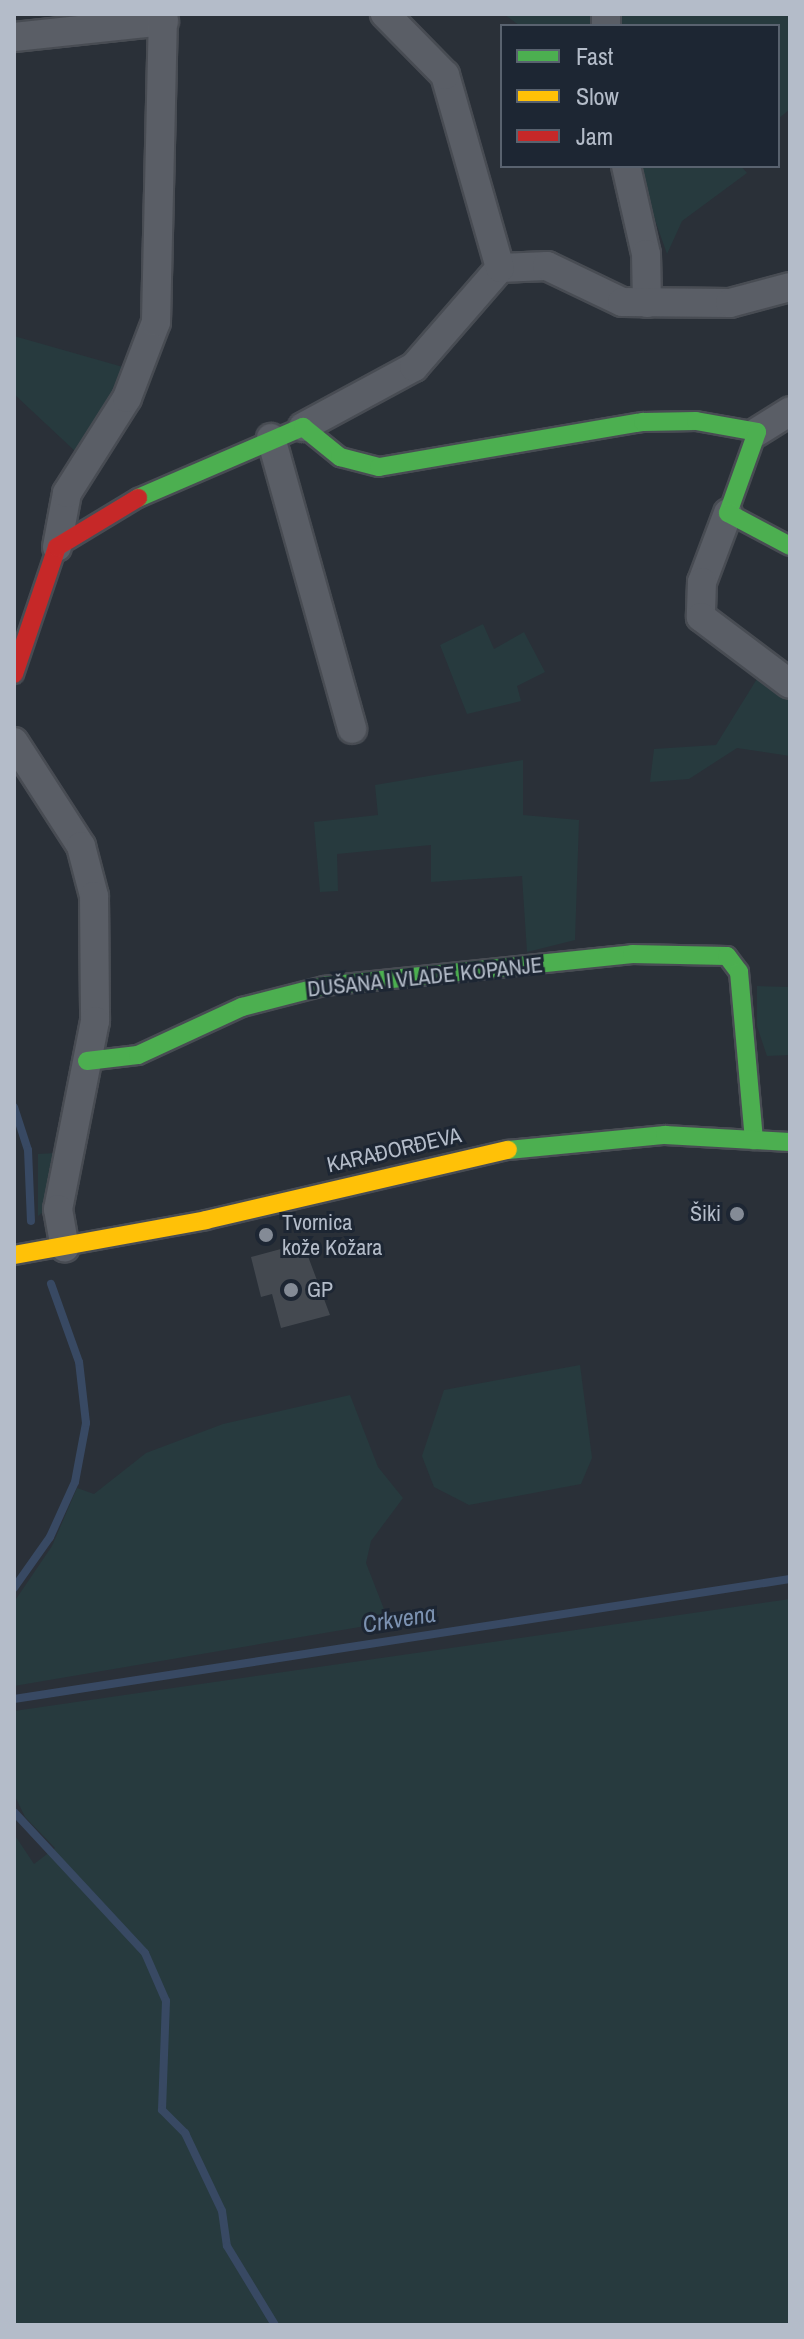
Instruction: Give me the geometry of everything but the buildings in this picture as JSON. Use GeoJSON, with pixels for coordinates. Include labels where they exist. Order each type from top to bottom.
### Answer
{"type":"FeatureCollection","features":[{"type":"Feature","properties":{"kind":"street"},"geometry":{"type":"LineString","coordinates":[[385,14],[445,75],[500,268]]}},
{"type":"Feature","properties":{"kind":"street"},"geometry":{"type":"LineString","coordinates":[[14,37],[164,18],[154,332],[127,398],[67,493],[57,547],[14,674]]}},
{"type":"Feature","properties":{"kind":"street"},"geometry":{"type":"LineString","coordinates":[[626,168],[646,254],[647,303]]}},
{"type":"Feature","properties":{"kind":"street"},"geometry":{"type":"LineString","coordinates":[[57,547],[116,507],[271,438],[303,427],[414,367],[500,268],[547,266],[598,295],[647,303],[730,303],[790,287]]}},
{"type":"Feature","properties":{"kind":"street"},"geometry":{"type":"LineString","coordinates":[[790,411],[757,432],[702,582],[701,617],[790,684]]}},
{"type":"Feature","properties":{"kind":"street"},"geometry":{"type":"LineString","coordinates":[[303,427],[340,457],[379,467],[643,422],[696,421],[757,432]]}},
{"type":"Feature","properties":{"kind":"street"},"geometry":{"type":"LineString","coordinates":[[271,438],[352,729]]}},
{"type":"Feature","properties":{"kind":"street"},"geometry":{"type":"LineString","coordinates":[[728,513],[790,546]]}},
{"type":"Feature","properties":{"kind":"street"},"geometry":{"type":"LineString","coordinates":[[14,742],[67,820],[91,876],[98,962],[87,1061],[58,1209],[65,1247]]}},
{"type":"Feature","properties":{"kind":"street","name":"DUŠANA I VLADE KOPANJE"},"geometry":{"type":"LineString","coordinates":[[87,1061],[138,1055],[242,1007],[324,986],[632,954],[727,956],[739,972],[754,1140]]}},
{"type":"Feature","properties":{"kind":"street","name":"KARAĐORĐEVA"},"geometry":{"type":"LineString","coordinates":[[14,1255],[65,1247],[497,1151],[665,1135],[790,1142]]}},
{"type":"Feature","properties":{"kind":"green space"},"geometry":{"type":"Polygon","coordinates":[[[504,14],[592,14],[593,24],[517,24],[504,14]]]}},
{"type":"Feature","properties":{"kind":"green space"},"geometry":{"type":"Polygon","coordinates":[[[614,14],[790,14],[790,109],[780,117],[780,24],[614,24],[614,14]]]}},
{"type":"Feature","properties":{"kind":"green space"},"geometry":{"type":"Polygon","coordinates":[[[637,168],[743,168],[747,173],[682,221],[667,254],[637,168]]]}},
{"type":"Feature","properties":{"kind":"green space"},"geometry":{"type":"Polygon","coordinates":[[[14,336],[130,369],[77,453],[14,394],[14,336]]]}},
{"type":"Feature","properties":{"kind":"green space"},"geometry":{"type":"Polygon","coordinates":[[[483,624],[494,649],[524,632],[545,672],[517,686],[521,701],[467,714],[440,645],[483,624]]]}},
{"type":"Feature","properties":{"kind":"green space"},"geometry":{"type":"Polygon","coordinates":[[[760,674],[790,699],[790,756],[737,748],[689,779],[650,782],[654,749],[716,745],[760,674]]]}},
{"type":"Feature","properties":{"kind":"green space"},"geometry":{"type":"Polygon","coordinates":[[[523,760],[523,815],[579,820],[575,940],[527,952],[522,876],[431,882],[431,845],[337,854],[338,891],[320,892],[314,822],[378,815],[375,785],[523,760]]]}},
{"type":"Feature","properties":{"kind":"green space"},"geometry":{"type":"Polygon","coordinates":[[[757,986],[790,987],[790,1055],[767,1056],[757,1026],[757,986]]]}},
{"type":"Feature","properties":{"kind":"green space"},"geometry":{"type":"Polygon","coordinates":[[[56,1153],[46,1210],[38,1216],[38,1154],[56,1153]]]}},
{"type":"Feature","properties":{"kind":"green space"},"geometry":{"type":"Polygon","coordinates":[[[580,1365],[592,1458],[581,1484],[469,1505],[434,1487],[422,1456],[444,1390],[580,1365]]]}},
{"type":"Feature","properties":{"kind":"green space"},"geometry":{"type":"Polygon","coordinates":[[[350,1395],[378,1467],[403,1498],[371,1541],[366,1563],[389,1622],[14,1686],[14,1602],[52,1546],[77,1488],[94,1494],[146,1453],[223,1424],[350,1395]]]}},
{"type":"Feature","properties":{"kind":"green space"},"geometry":{"type":"Polygon","coordinates":[[[790,1599],[790,2325],[14,2325],[14,1834],[34,1864],[55,1848],[25,1817],[14,1794],[14,1711],[790,1599]]]}},
{"type":"Feature","properties":{"kind":"waterway"},"geometry":{"type":"LineString","coordinates":[[14,1107],[28,1150],[31,1221]]}},
{"type":"Feature","properties":{"kind":"waterway"},"geometry":{"type":"LineString","coordinates":[[14,1588],[50,1537],[75,1482],[86,1423],[79,1362],[51,1284]]}},
{"type":"Feature","properties":{"kind":"waterway","name":"Crkvena"},"geometry":{"type":"LineString","coordinates":[[14,1699],[790,1579]]}},
{"type":"Feature","properties":{"kind":"waterway"},"geometry":{"type":"LineString","coordinates":[[14,1812],[145,1953],[166,2001],[162,2110],[185,2133],[222,2211],[227,2246],[275,2325]]}},
{"type":"Feature","properties":{"kind":"traffic: fast"},"geometry":{"type":"LineString","coordinates":[[138,498],[303,427],[340,457],[379,467],[643,422],[696,421],[757,432],[728,513],[790,546]]}},
{"type":"Feature","properties":{"kind":"traffic: fast"},"geometry":{"type":"LineString","coordinates":[[87,1061],[138,1055],[242,1007],[324,986],[632,954],[727,956],[739,972],[754,1140]]}},
{"type":"Feature","properties":{"kind":"traffic: fast"},"geometry":{"type":"LineString","coordinates":[[508,1150],[665,1135],[790,1142]]}},
{"type":"Feature","properties":{"kind":"traffic: slow"},"geometry":{"type":"LineString","coordinates":[[14,1255],[206,1220],[508,1150]]}},
{"type":"Feature","properties":{"kind":"traffic: jam"},"geometry":{"type":"LineString","coordinates":[[14,674],[57,547],[138,498]]}},
{"type":"Feature","properties":{"kind":"place","name":"Šiki"},"geometry":{"type":"Point","coordinates":[737,1214]}},
{"type":"Feature","properties":{"kind":"place","name":"Tvornica kože Kožara"},"geometry":{"type":"Point","coordinates":[266,1235]}},
{"type":"Feature","properties":{"kind":"place","name":"GP"},"geometry":{"type":"Point","coordinates":[291,1290]}}]}
